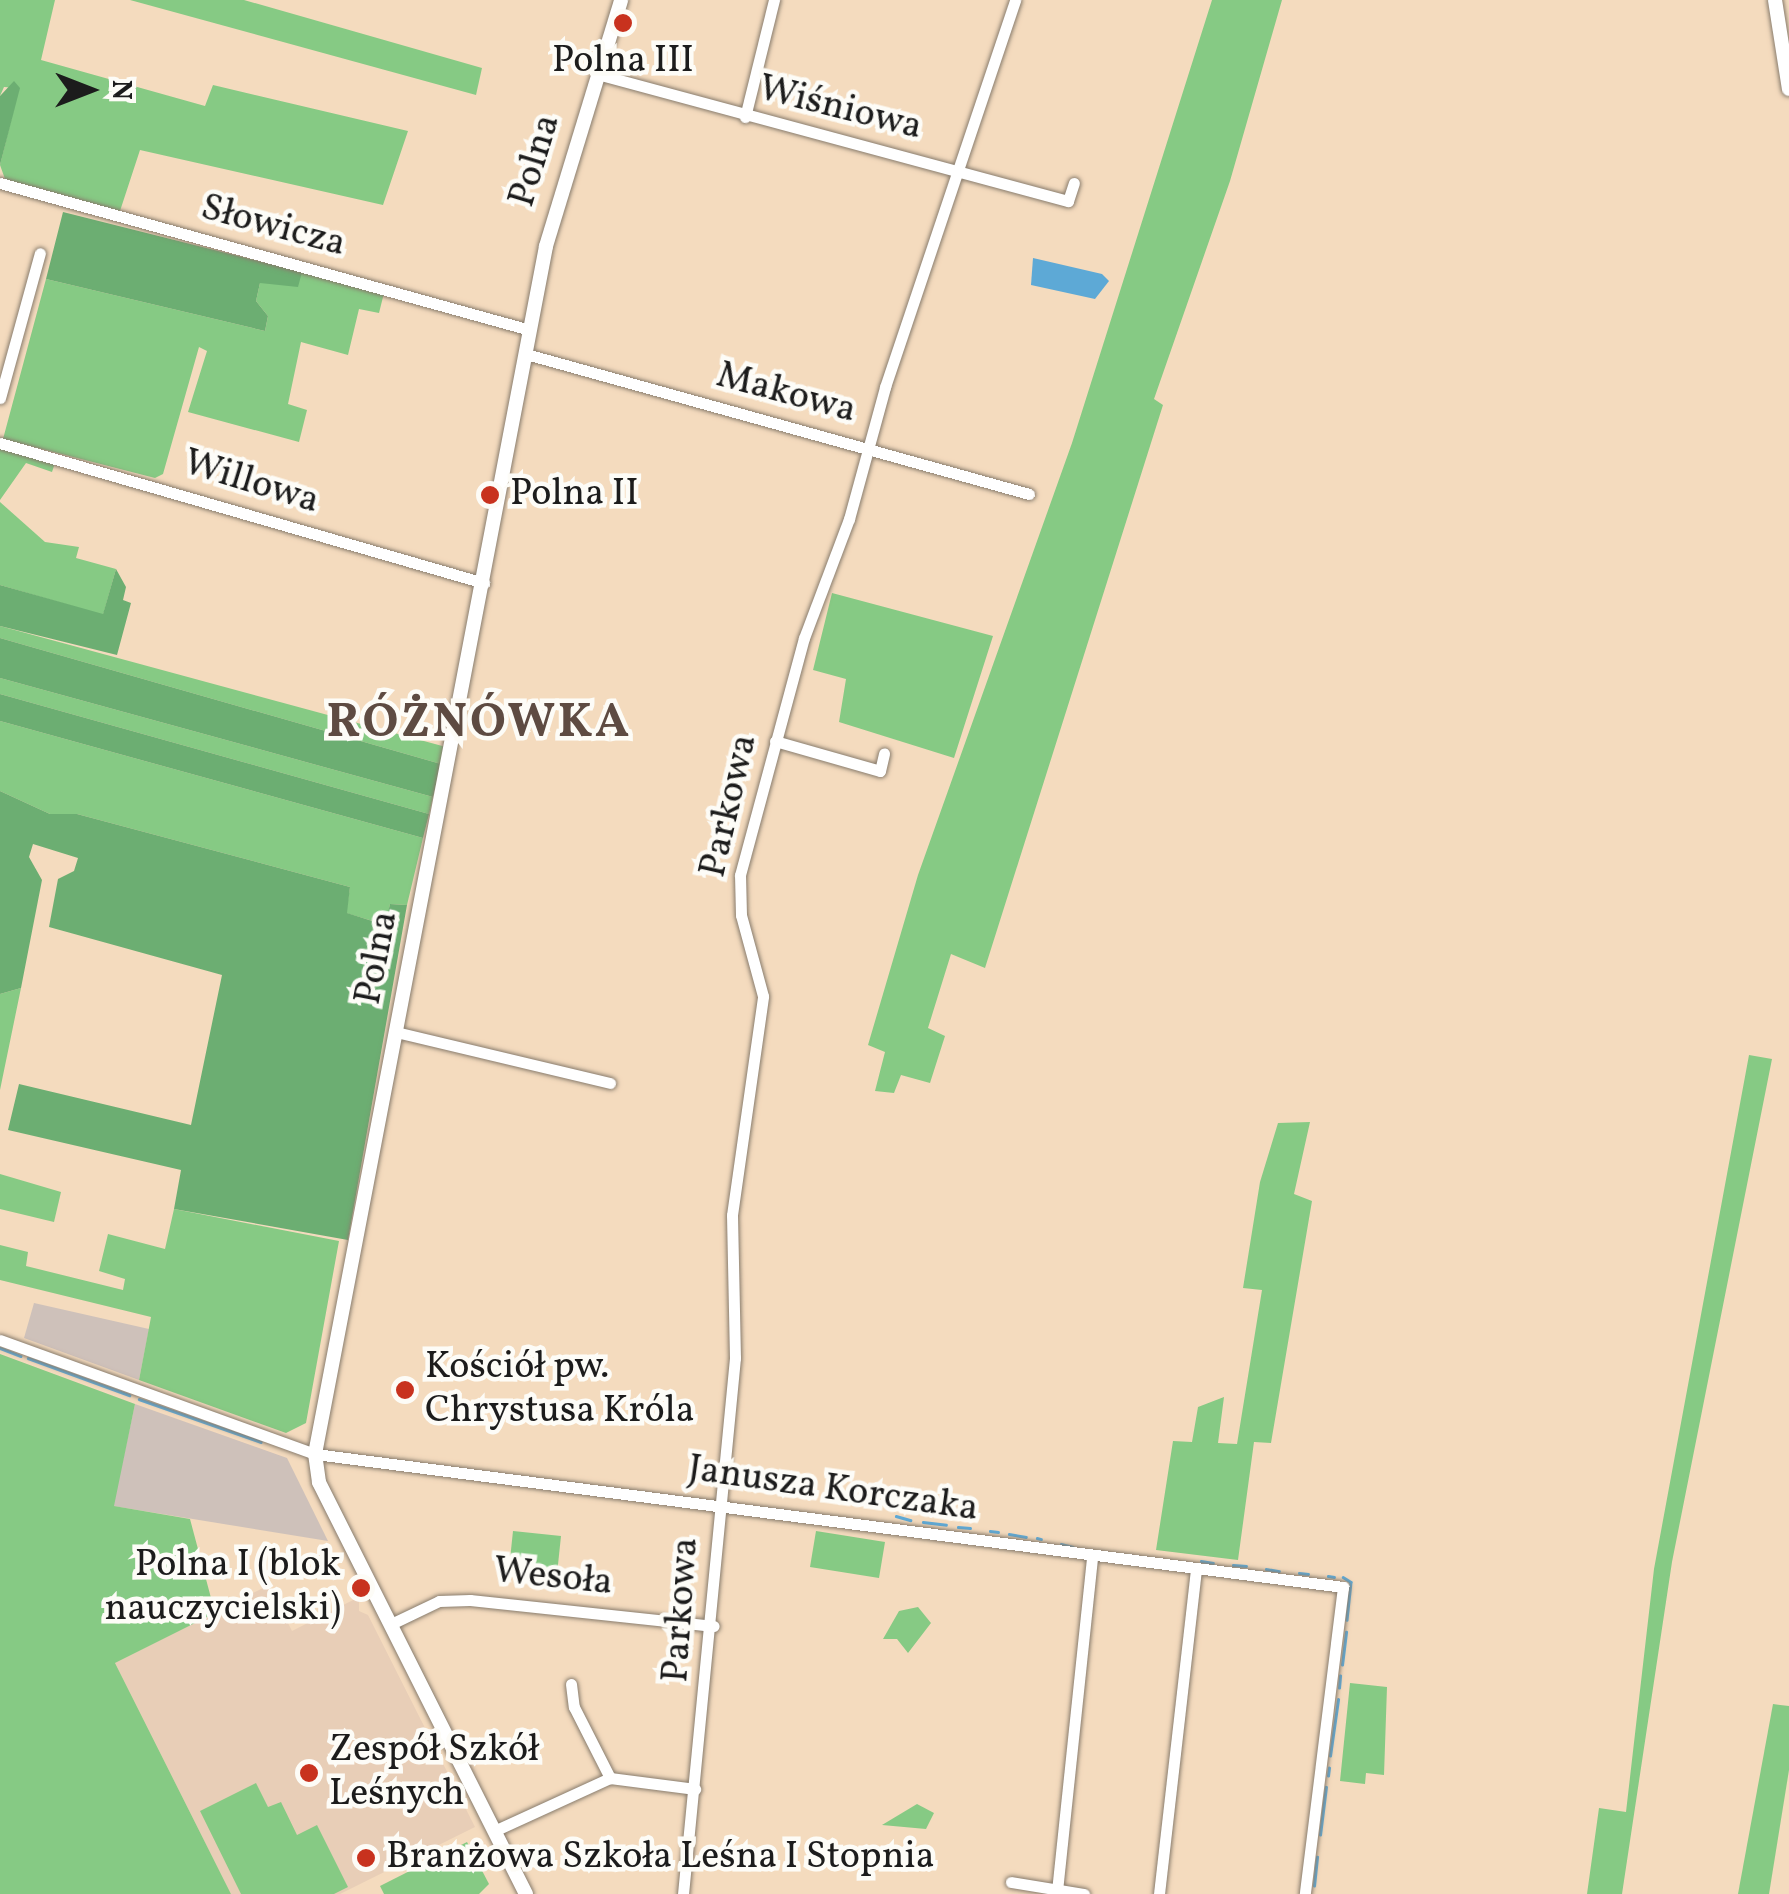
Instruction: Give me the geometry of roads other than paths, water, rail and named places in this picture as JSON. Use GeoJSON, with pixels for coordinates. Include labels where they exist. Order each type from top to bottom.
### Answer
{"type":"FeatureCollection","features":[{"type":"Feature","properties":{"kind":"street","name":"Polna"},"geometry":{"type":"LineString","coordinates":[[526,1894],[319,1482],[315,1454],[552,219],[621,0]]}},
{"type":"Feature","properties":{"kind":"street"},"geometry":{"type":"LineString","coordinates":[[745,117],[774,0]]}},
{"type":"Feature","properties":{"kind":"street","name":"Parkowa"},"geometry":{"type":"LineString","coordinates":[[684,1894],[714,1626],[737,1326],[732,1215],[763,986],[741,915],[740,883],[775,741],[1014,0]]}},
{"type":"Feature","properties":{"kind":"street"},"geometry":{"type":"LineString","coordinates":[[1775,0],[1789,89]]}},
{"type":"Feature","properties":{"kind":"street","name":"Wiśniowa"},"geometry":{"type":"LineString","coordinates":[[597,74],[1068,201],[1074,183]]}},
{"type":"Feature","properties":{"kind":"street","name":"Słowicza"},"geometry":{"type":"LineString","coordinates":[[0,183],[530,330]]}},
{"type":"Feature","properties":{"kind":"street"},"geometry":{"type":"LineString","coordinates":[[0,398],[40,253]]}},
{"type":"Feature","properties":{"kind":"street","name":"Makowa"},"geometry":{"type":"LineString","coordinates":[[526,354],[1029,494]]}},
{"type":"Feature","properties":{"kind":"street","name":"Willowa"},"geometry":{"type":"LineString","coordinates":[[0,444],[484,583]]}},
{"type":"Feature","properties":{"kind":"street"},"geometry":{"type":"LineString","coordinates":[[775,741],[880,771],[884,753]]}},
{"type":"Feature","properties":{"kind":"street"},"geometry":{"type":"LineString","coordinates":[[396,1032],[610,1083]]}},
{"type":"Feature","properties":{"kind":"street","name":"Janusza Korczaka"},"geometry":{"type":"LineString","coordinates":[[0,1340],[315,1454],[722,1502],[1092,1558],[1343,1587],[1305,1894]]}},
{"type":"Feature","properties":{"kind":"street"},"geometry":{"type":"LineString","coordinates":[[1056,1890],[1092,1558]]}},
{"type":"Feature","properties":{"kind":"street"},"geometry":{"type":"LineString","coordinates":[[1159,1894],[1196,1570]]}},
{"type":"Feature","properties":{"kind":"street","name":"Wesoła"},"geometry":{"type":"LineString","coordinates":[[391,1624],[439,1602],[470,1600],[714,1626]]}},
{"type":"Feature","properties":{"kind":"street"},"geometry":{"type":"LineString","coordinates":[[571,1684],[574,1706],[610,1778]]}},
{"type":"Feature","properties":{"kind":"street"},"geometry":{"type":"LineString","coordinates":[[494,1832],[610,1778],[695,1790]]}},
{"type":"Feature","properties":{"kind":"street"},"geometry":{"type":"LineString","coordinates":[[1011,1882],[1084,1894]]}},
{"type":"Feature","properties":{"kind":"water"},"geometry":{"type":"Polygon","coordinates":[[[1033,258],[1102,274],[1109,281],[1095,299],[1031,285],[1033,258]]]}},
{"type":"Feature","properties":{"kind":"waterway"},"geometry":{"type":"LineString","coordinates":[[0,1348],[21,1356]]}},
{"type":"Feature","properties":{"kind":"waterway"},"geometry":{"type":"LineString","coordinates":[[28,1358],[129,1395]]}},
{"type":"Feature","properties":{"kind":"waterway"},"geometry":{"type":"LineString","coordinates":[[139,1399],[261,1442]]}},
{"type":"Feature","properties":{"kind":"waterway"},"geometry":{"type":"LineString","coordinates":[[896,1516],[910,1520]]}},
{"type":"Feature","properties":{"kind":"waterway"},"geometry":{"type":"LineString","coordinates":[[923,1522],[946,1525]]}},
{"type":"Feature","properties":{"kind":"waterway"},"geometry":{"type":"LineString","coordinates":[[958,1527],[970,1528]]}},
{"type":"Feature","properties":{"kind":"waterway"},"geometry":{"type":"LineString","coordinates":[[990,1531],[998,1532]]}},
{"type":"Feature","properties":{"kind":"waterway"},"geometry":{"type":"LineString","coordinates":[[1009,1534],[1026,1537]]}},
{"type":"Feature","properties":{"kind":"waterway"},"geometry":{"type":"LineString","coordinates":[[1037,1538],[1041,1539]]}},
{"type":"Feature","properties":{"kind":"waterway"},"geometry":{"type":"LineString","coordinates":[[1061,1544],[1073,1547]]}},
{"type":"Feature","properties":{"kind":"waterway"},"geometry":{"type":"LineString","coordinates":[[1201,1561],[1213,1563]]}},
{"type":"Feature","properties":{"kind":"waterway"},"geometry":{"type":"LineString","coordinates":[[1233,1565],[1246,1566]]}},
{"type":"Feature","properties":{"kind":"waterway"},"geometry":{"type":"LineString","coordinates":[[1266,1569],[1279,1571]]}},
{"type":"Feature","properties":{"kind":"waterway"},"geometry":{"type":"LineString","coordinates":[[1299,1573],[1308,1574]]}},
{"type":"Feature","properties":{"kind":"waterway"},"geometry":{"type":"LineString","coordinates":[[1328,1576],[1334,1577]]}},
{"type":"Feature","properties":{"kind":"waterway"},"geometry":{"type":"LineString","coordinates":[[1343,1577],[1351,1582],[1347,1620]]}},
{"type":"Feature","properties":{"kind":"waterway"},"geometry":{"type":"LineString","coordinates":[[1342,1665],[1346,1632]]}},
{"type":"Feature","properties":{"kind":"waterway"},"geometry":{"type":"LineString","coordinates":[[1339,1688],[1340,1676]]}},
{"type":"Feature","properties":{"kind":"waterway"},"geometry":{"type":"LineString","coordinates":[[1330,1756],[1338,1700]]}},
{"type":"Feature","properties":{"kind":"waterway"},"geometry":{"type":"LineString","coordinates":[[1328,1776],[1329,1768]]}},
{"type":"Feature","properties":{"kind":"waterway"},"geometry":{"type":"LineString","coordinates":[[1320,1835],[1326,1787]]}},
{"type":"Feature","properties":{"kind":"waterway"},"geometry":{"type":"LineString","coordinates":[[1314,1886],[1317,1857]]}},
{"type":"Feature","properties":{"kind":"place","name":"Polna III"},"geometry":{"type":"Point","coordinates":[623,23]}},
{"type":"Feature","properties":{"kind":"place","name":"Polna II"},"geometry":{"type":"Point","coordinates":[490,495]}},
{"type":"Feature","properties":{"kind":"place","name":"Kościół pw. Chrystusa Króla"},"geometry":{"type":"Point","coordinates":[405,1390]}},
{"type":"Feature","properties":{"kind":"place","name":"Polna I (blok nauczycielski)"},"geometry":{"type":"Point","coordinates":[361,1588]}},
{"type":"Feature","properties":{"kind":"place","name":"Zespół Szkół Leśnych"},"geometry":{"type":"Point","coordinates":[309,1773]}},
{"type":"Feature","properties":{"kind":"place","name":"Branżowa Szkoła Leśna I Stopnia"},"geometry":{"type":"Point","coordinates":[366,1858]}},
{"type":"Feature","properties":{"kind":"district","name":"RÓŻNÓWKA"},"geometry":{"type":"Point","coordinates":[479,724]}}]}
